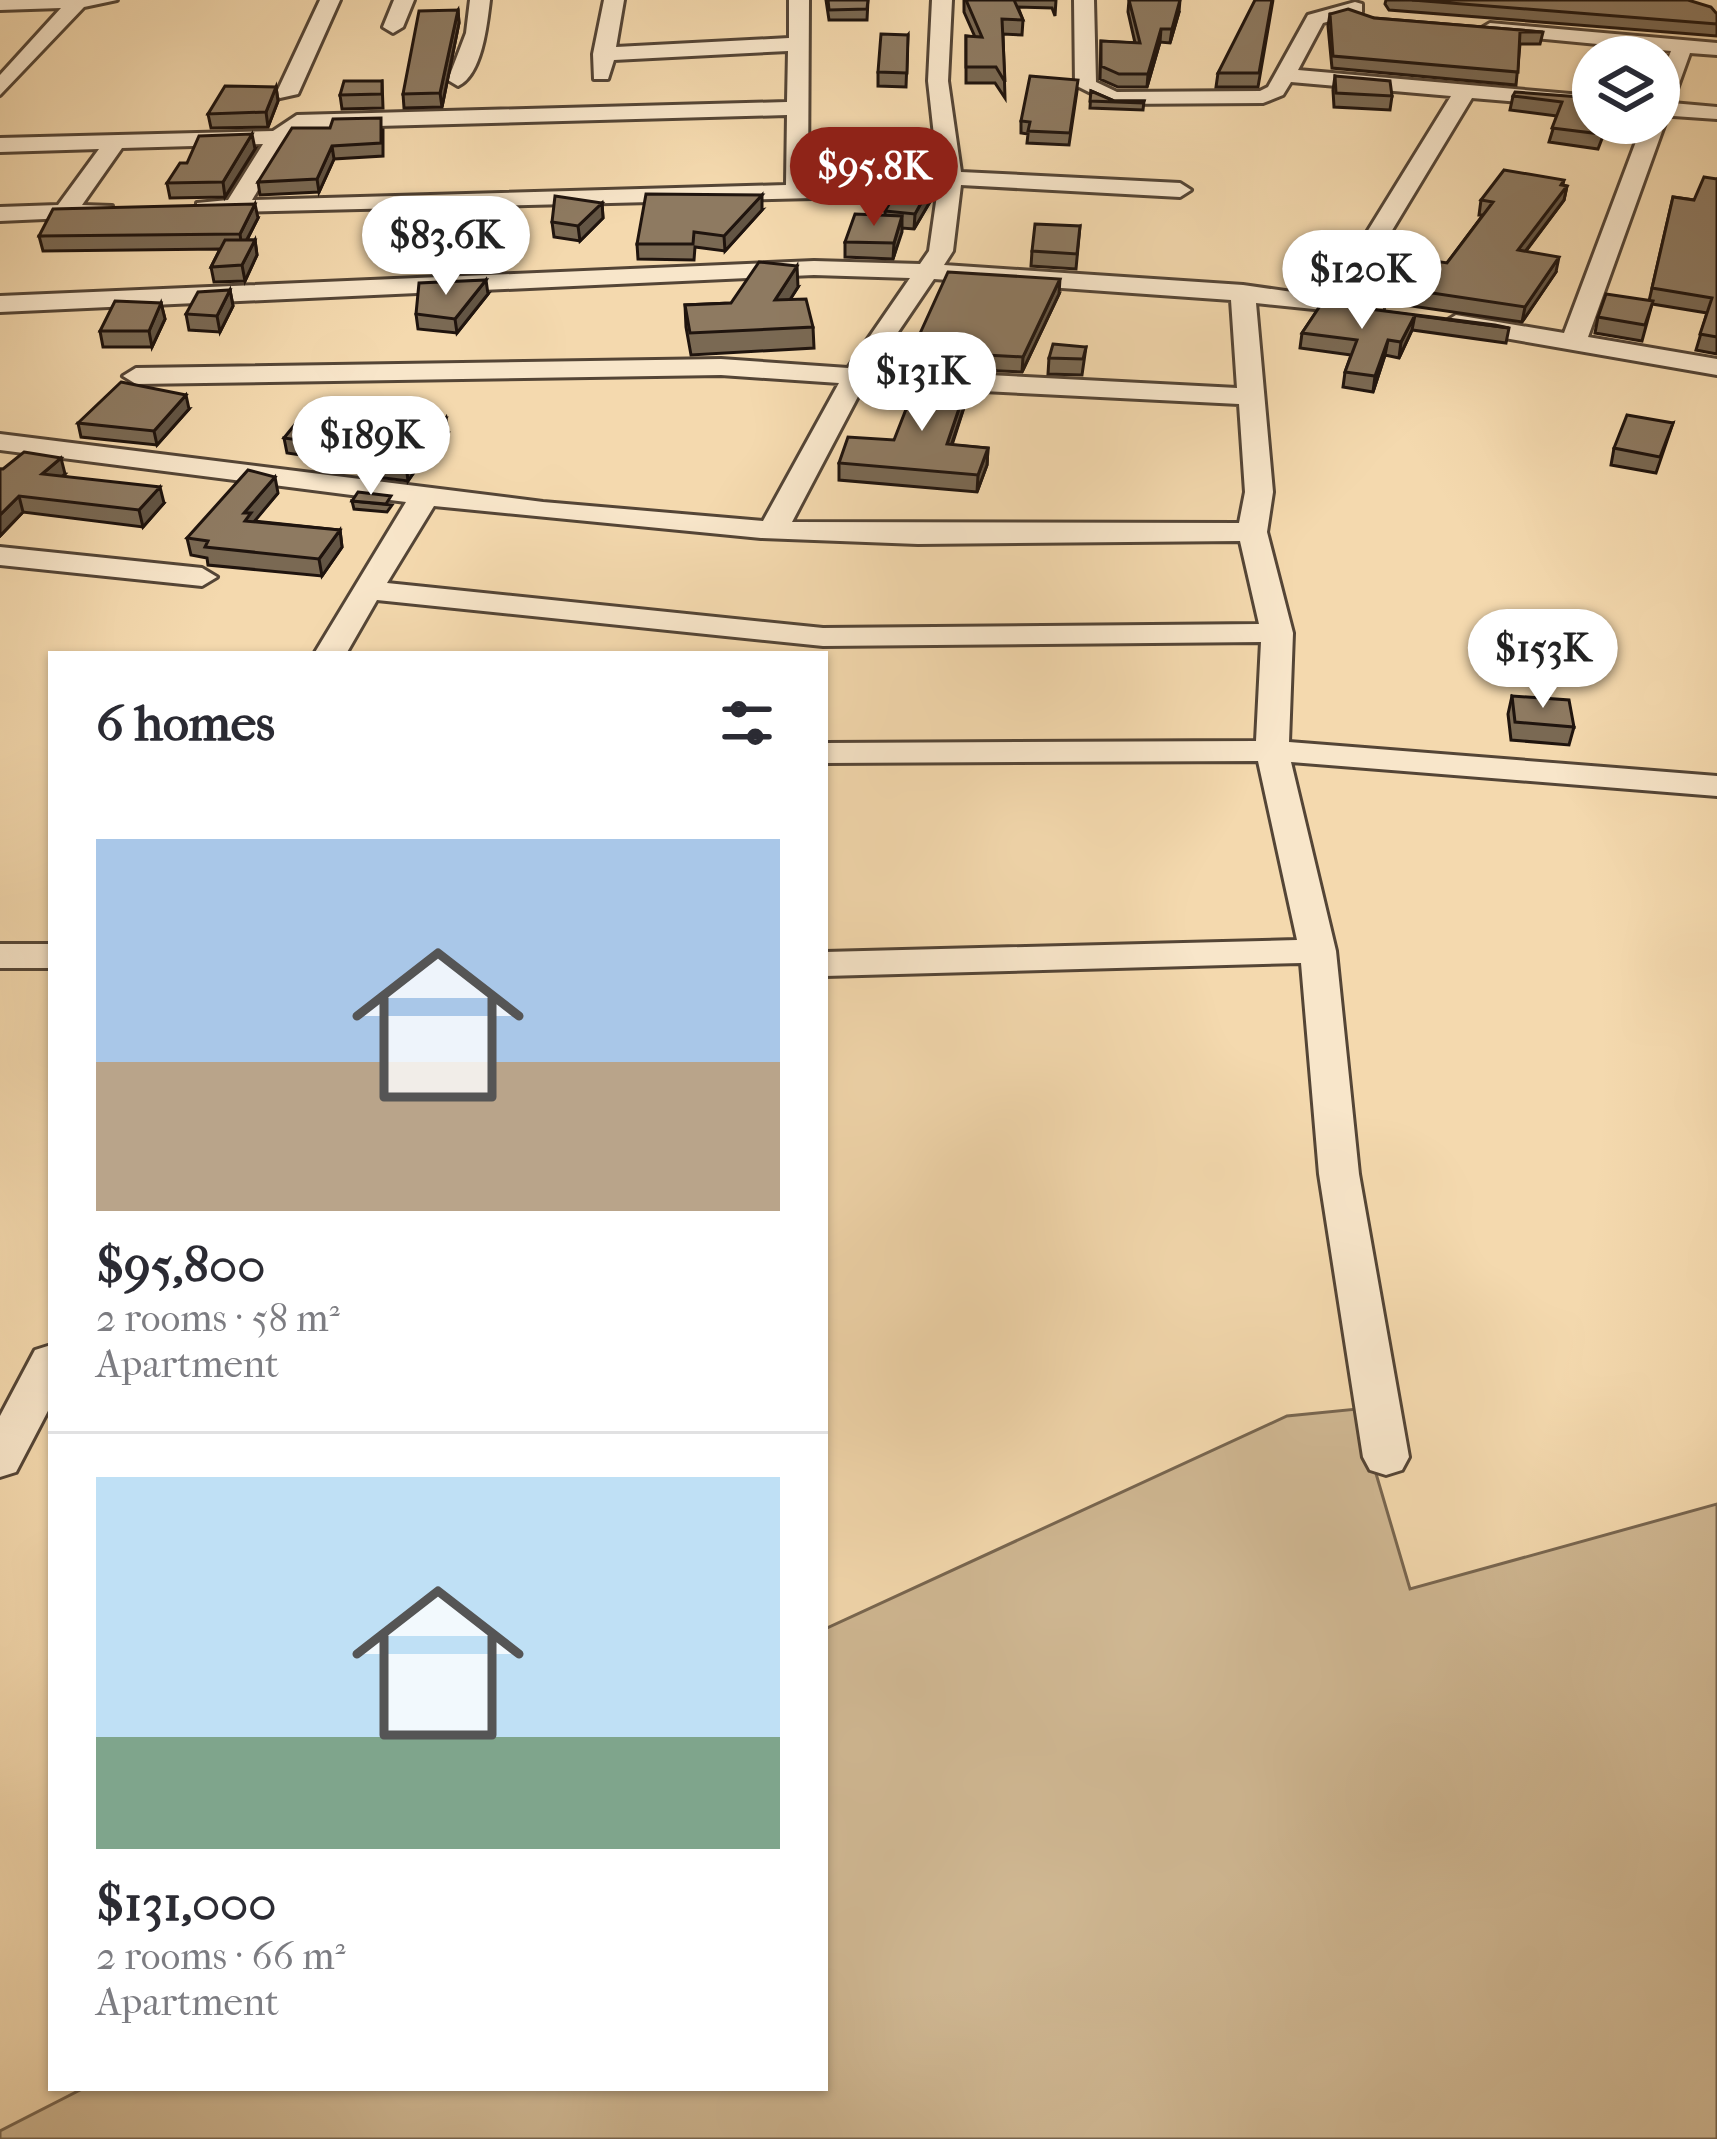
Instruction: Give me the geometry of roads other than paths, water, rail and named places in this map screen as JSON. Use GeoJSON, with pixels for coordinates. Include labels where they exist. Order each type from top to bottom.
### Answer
{"type":"FeatureCollection","features":[{"type":"Feature","properties":{"kind":"street"},"geometry":{"type":"LineString","coordinates":[[0,4],[106,0]]}},
{"type":"Feature","properties":{"kind":"street"},"geometry":{"type":"LineString","coordinates":[[287,94],[330,0]]}},
{"type":"Feature","properties":{"kind":"street"},"geometry":{"type":"LineString","coordinates":[[393,27],[404,0]]}},
{"type":"Feature","properties":{"kind":"street"},"geometry":{"type":"LineString","coordinates":[[458,80],[476,34],[480,0]]}},
{"type":"Feature","properties":{"kind":"street"},"geometry":{"type":"LineString","coordinates":[[614,0],[602,64],[799,44]]}},
{"type":"Feature","properties":{"kind":"street"},"geometry":{"type":"LineString","coordinates":[[796,192],[799,0]]}},
{"type":"Feature","properties":{"kind":"street"},"geometry":{"type":"LineString","coordinates":[[774,528],[857,373],[928,271],[946,232],[950,183],[938,81],[942,0]]}},
{"type":"Feature","properties":{"kind":"street"},"geometry":{"type":"LineString","coordinates":[[1084,0],[1086,85],[1101,96],[1241,101],[1276,91],[1315,19],[1360,9]]}},
{"type":"Feature","properties":{"kind":"street"},"geometry":{"type":"LineString","coordinates":[[0,89],[30,49],[77,3]]}},
{"type":"Feature","properties":{"kind":"street"},"geometry":{"type":"LineString","coordinates":[[1468,27],[1717,49]]}},
{"type":"Feature","properties":{"kind":"street"},"geometry":{"type":"LineString","coordinates":[[1680,53],[1683,45]]}},
{"type":"Feature","properties":{"kind":"street"},"geometry":{"type":"LineString","coordinates":[[1284,75],[1572,100]]}},
{"type":"Feature","properties":{"kind":"street"},"geometry":{"type":"LineString","coordinates":[[1334,304],[1465,91]]}},
{"type":"Feature","properties":{"kind":"street"},"geometry":{"type":"LineString","coordinates":[[236,207],[278,137],[297,122],[798,108]]}},
{"type":"Feature","properties":{"kind":"street"},"geometry":{"type":"LineString","coordinates":[[1680,110],[1717,113]]}},
{"type":"Feature","properties":{"kind":"street"},"geometry":{"type":"LineString","coordinates":[[0,145],[278,137]]}},
{"type":"Feature","properties":{"kind":"street"},"geometry":{"type":"LineString","coordinates":[[65,212],[117,140]]}},
{"type":"Feature","properties":{"kind":"street"},"geometry":{"type":"LineString","coordinates":[[1574,340],[1646,144]]}},
{"type":"Feature","properties":{"kind":"street"},"geometry":{"type":"LineString","coordinates":[[172,209],[796,192],[950,183],[1180,190]]}},
{"type":"Feature","properties":{"kind":"street"},"geometry":{"type":"LineString","coordinates":[[0,214],[129,210]]}},
{"type":"Feature","properties":{"kind":"street"},"geometry":{"type":"LineString","coordinates":[[0,304],[814,268],[928,271],[1243,292],[1574,340],[1717,367]]}},
{"type":"Feature","properties":{"kind":"street"},"geometry":{"type":"LineString","coordinates":[[1243,292],[1247,396],[1259,492],[1252,532],[1277,633],[1271,752],[1318,951],[1339,1174],[1386,1457]]}},
{"type":"Feature","properties":{"kind":"street"},"geometry":{"type":"LineString","coordinates":[[136,376],[226,379],[636,367],[857,373],[1090,392],[1247,396]]}},
{"type":"Feature","properties":{"kind":"street"},"geometry":{"type":"LineString","coordinates":[[0,442],[423,497],[774,528],[869,534],[1252,532]]}},
{"type":"Feature","properties":{"kind":"street"},"geometry":{"type":"LineString","coordinates":[[333,651],[423,497]]}},
{"type":"Feature","properties":{"kind":"street"},"geometry":{"type":"LineString","coordinates":[[0,556],[202,578]]}},
{"type":"Feature","properties":{"kind":"street"},"geometry":{"type":"LineString","coordinates":[[366,590],[823,637],[1277,633]]}},
{"type":"Feature","properties":{"kind":"street"},"geometry":{"type":"LineString","coordinates":[[828,753],[1271,752],[1717,786]]}},
{"type":"Feature","properties":{"kind":"street"},"geometry":{"type":"LineString","coordinates":[[828,964],[1318,951]]}},
{"type":"Feature","properties":{"kind":"street"},"geometry":{"type":"LineString","coordinates":[[0,956],[48,956]]}},
{"type":"Feature","properties":{"kind":"street"},"geometry":{"type":"LineString","coordinates":[[0,1460],[48,1368]]}}]}
